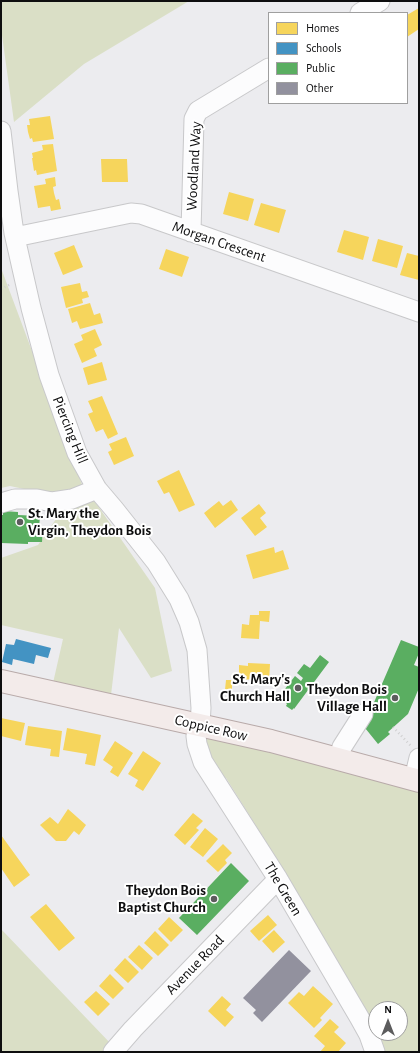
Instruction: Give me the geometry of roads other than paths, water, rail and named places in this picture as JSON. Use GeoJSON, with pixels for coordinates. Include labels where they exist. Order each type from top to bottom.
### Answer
{"type":"FeatureCollection","features":[{"type":"Feature","properties":{"kind":"main road","name":"Coppice Row"},"geometry":{"type":"LineString","coordinates":[[1,681],[271,741],[416,780]]}},
{"type":"Feature","properties":{"kind":"street"},"geometry":{"type":"LineString","coordinates":[[362,12],[380,1]]}},
{"type":"Feature","properties":{"kind":"street","name":"Woodland Way"},"geometry":{"type":"LineString","coordinates":[[191,232],[194,120],[198,111],[268,69]]}},
{"type":"Feature","properties":{"kind":"street","name":"Piercing Hill"},"geometry":{"type":"LineString","coordinates":[[1,131],[15,237],[31,308],[49,375],[77,453],[97,489],[156,562],[179,599],[189,622],[197,650],[201,691],[200,726]]}},
{"type":"Feature","properties":{"kind":"street","name":"Morgan Crescent"},"geometry":{"type":"LineString","coordinates":[[15,237],[131,213],[141,214],[419,312]]}},
{"type":"Feature","properties":{"kind":"street"},"geometry":{"type":"LineString","coordinates":[[1,503],[15,498],[37,499],[52,502],[72,499],[97,489]]}},
{"type":"Feature","properties":{"kind":"street"},"geometry":{"type":"LineString","coordinates":[[338,758],[342,747],[363,714]]}},
{"type":"Feature","properties":{"kind":"street","name":"The Green"},"geometry":{"type":"LineString","coordinates":[[200,726],[196,736],[198,749],[203,762],[278,879],[359,1017],[375,1052]]}},
{"type":"Feature","properties":{"kind":"street"},"geometry":{"type":"LineString","coordinates":[[416,780],[419,758]]}},
{"type":"Feature","properties":{"kind":"street","name":"Avenue Road"},"geometry":{"type":"LineString","coordinates":[[113,1052],[138,1024],[278,879]]}},
{"type":"Feature","properties":{"kind":"place","name":"St. Mary the Virgin, Theydon Bois"},"geometry":{"type":"Point","coordinates":[20,522]}},
{"type":"Feature","properties":{"kind":"place","name":"St. Mary's Church Hall"},"geometry":{"type":"Point","coordinates":[298,688]}},
{"type":"Feature","properties":{"kind":"place","name":"Theydon Bois Village Hall"},"geometry":{"type":"Point","coordinates":[395,698]}},
{"type":"Feature","properties":{"kind":"place","name":"Theydon Bois Baptist Church"},"geometry":{"type":"Point","coordinates":[214,899]}}]}
